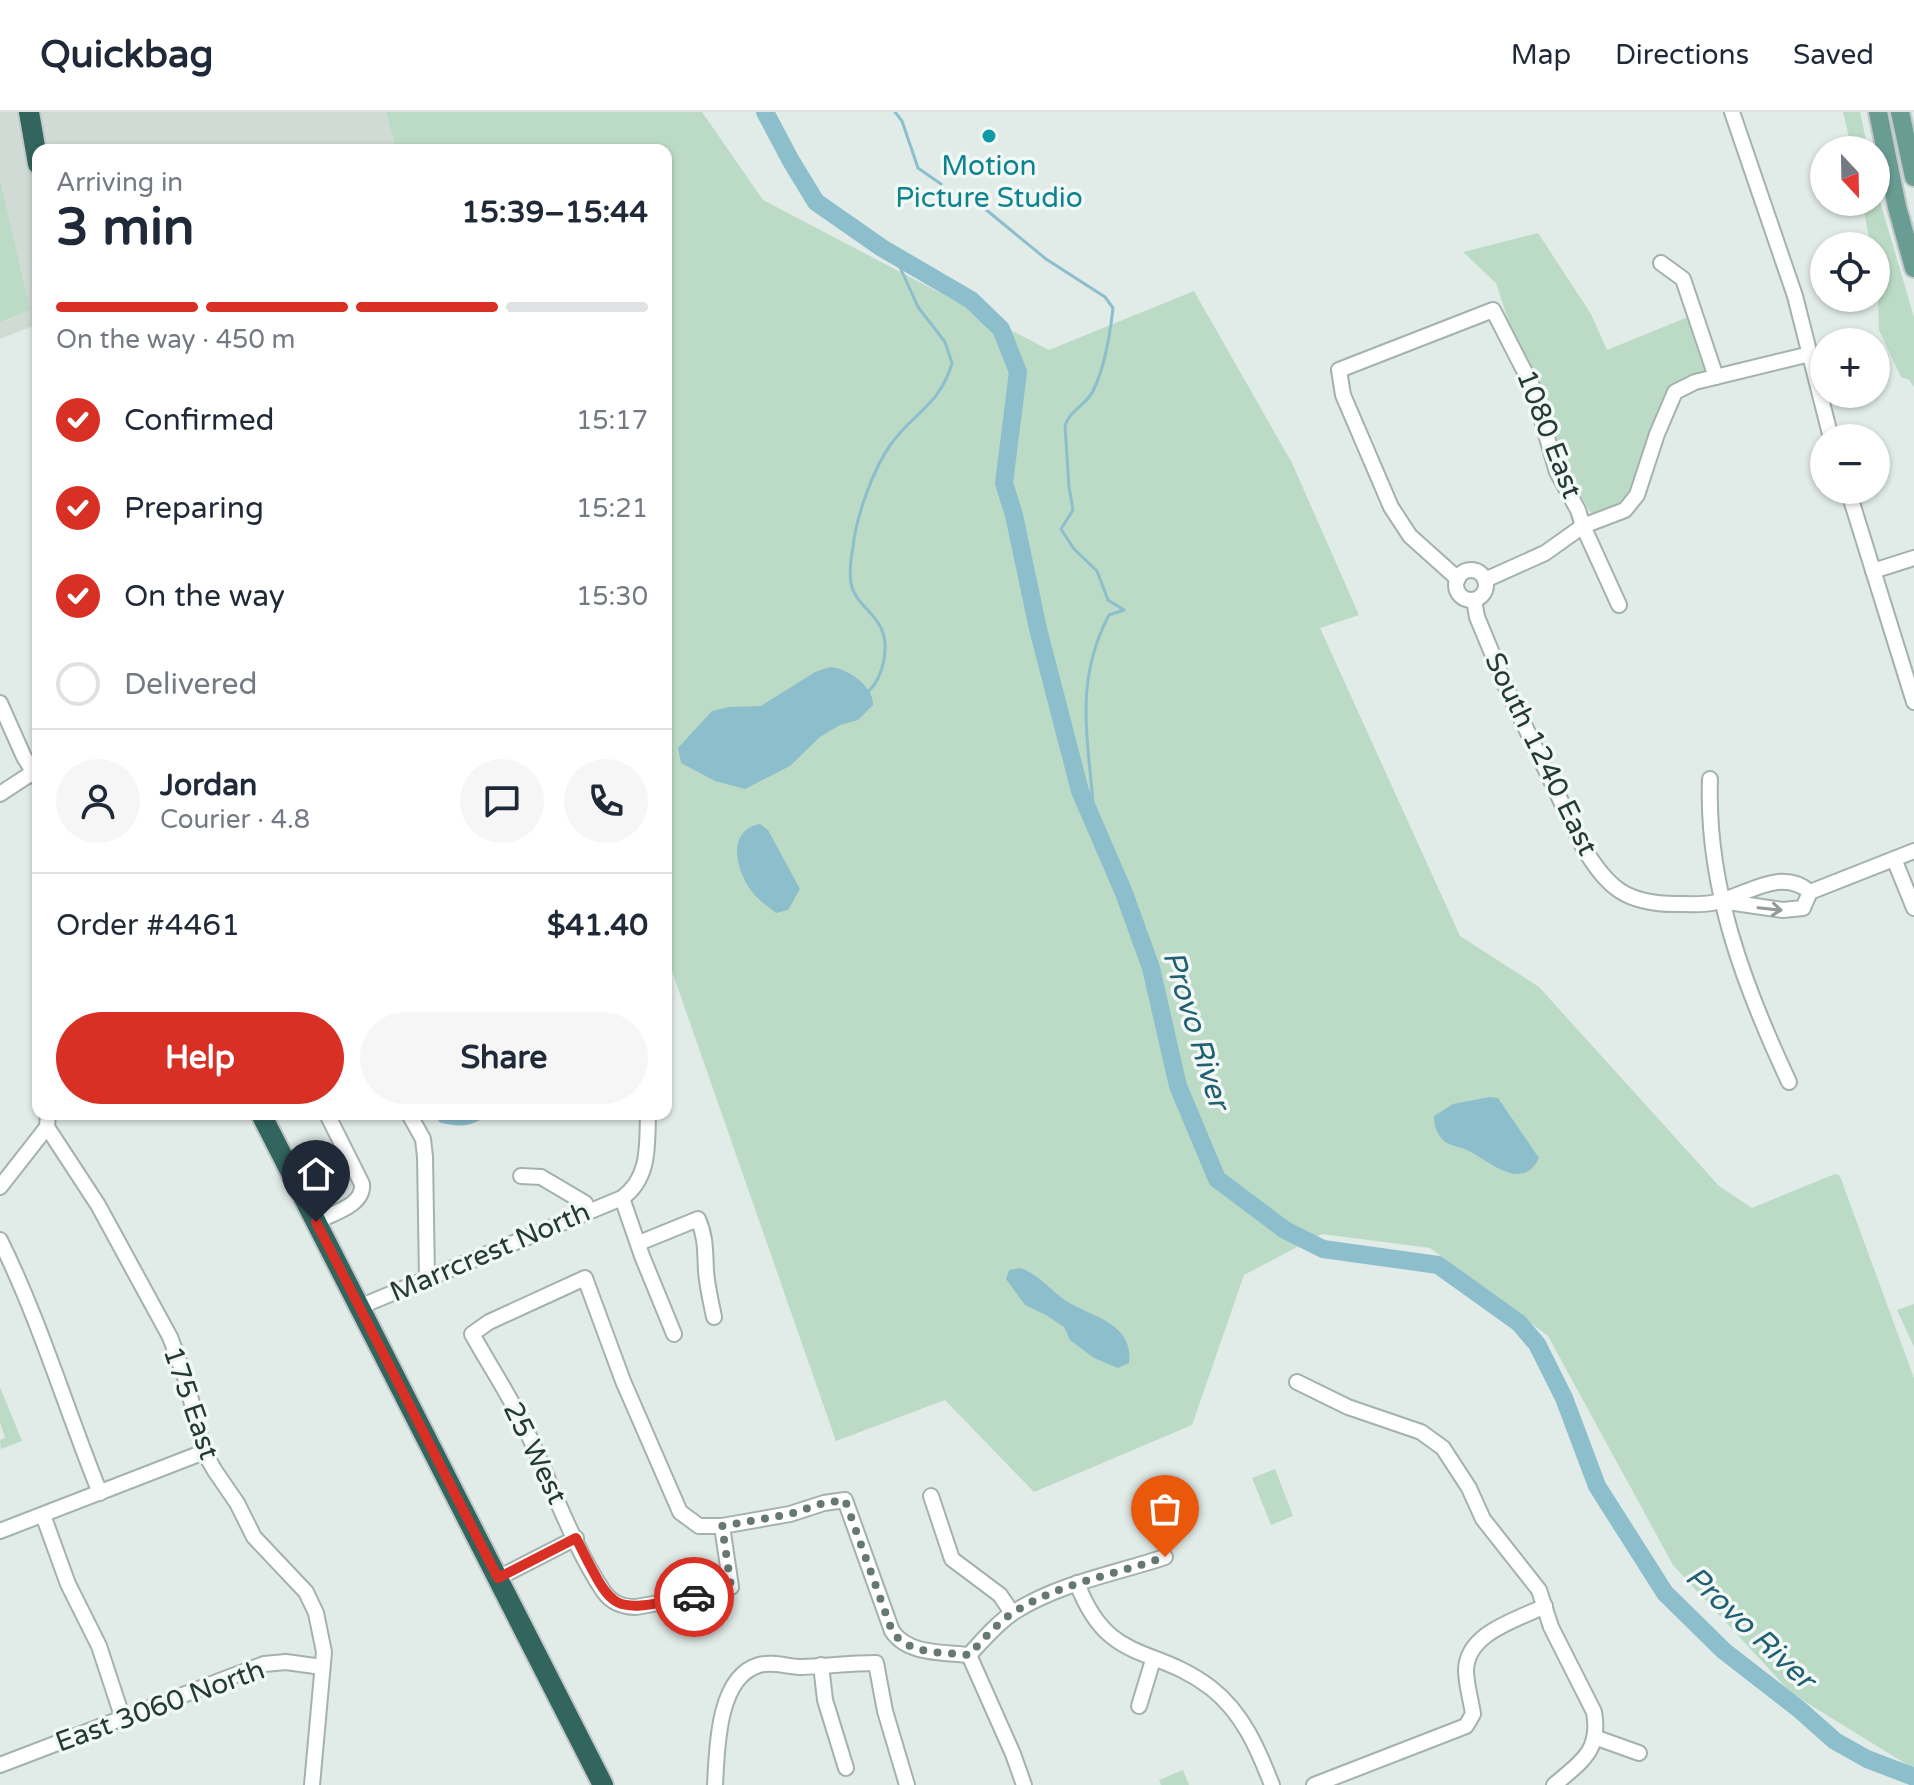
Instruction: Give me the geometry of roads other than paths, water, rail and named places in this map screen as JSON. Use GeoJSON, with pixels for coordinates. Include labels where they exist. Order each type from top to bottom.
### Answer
{"type":"FeatureCollection","features":[{"type":"Feature","properties":{"kind":"highway"},"geometry":{"type":"LineString","coordinates":[[29,112],[35,144]]}},
{"type":"Feature","properties":{"kind":"highway"},"geometry":{"type":"LineString","coordinates":[[264,1120],[603,1785]]}},
{"type":"Feature","properties":{"kind":"main road"},"geometry":{"type":"LineString","coordinates":[[1878,112],[1897,207],[1914,268]]}},
{"type":"Feature","properties":{"kind":"main road"},"geometry":{"type":"LineString","coordinates":[[1900,112],[1914,177]]}},
{"type":"Feature","properties":{"kind":"street"},"geometry":{"type":"LineString","coordinates":[[1485,580],[1545,553],[1583,526],[1625,510],[1637,495],[1675,392],[1695,382],[1810,354],[1795,296],[1732,112]]}},
{"type":"Feature","properties":{"kind":"street"},"geometry":{"type":"LineString","coordinates":[[1661,263],[1683,279],[1716,377]]}},
{"type":"Feature","properties":{"kind":"street","name":"1080 East"},"geometry":{"type":"LineString","coordinates":[[1458,579],[1410,536],[1391,507],[1343,395],[1339,370],[1493,310],[1532,386],[1557,472],[1578,510],[1619,605]]}},
{"type":"Feature","properties":{"kind":"street"},"geometry":{"type":"LineString","coordinates":[[1852,504],[1914,702]]}},
{"type":"Feature","properties":{"kind":"street"},"geometry":{"type":"LineString","coordinates":[[1873,571],[1914,558]]}},
{"type":"Feature","properties":{"kind":"street"},"geometry":{"type":"LineString","coordinates":[[1471,570],[1485,580],[1485,591],[1474,600],[1460,595],[1456,585],[1465,571],[1471,570]]}},
{"type":"Feature","properties":{"kind":"street","name":"South 1240 East"},"geometry":{"type":"LineString","coordinates":[[1474,600],[1477,617],[1506,687],[1597,871],[1612,887],[1648,903],[1710,904],[1721,901]]}},
{"type":"Feature","properties":{"kind":"street"},"geometry":{"type":"LineString","coordinates":[[0,703],[24,757],[32,768]]}},
{"type":"Feature","properties":{"kind":"street"},"geometry":{"type":"LineString","coordinates":[[0,794],[32,775]]}},
{"type":"Feature","properties":{"kind":"street"},"geometry":{"type":"LineString","coordinates":[[1710,779],[1709,811],[1721,901],[1739,964],[1789,1082]]}},
{"type":"Feature","properties":{"kind":"street"},"geometry":{"type":"LineString","coordinates":[[1721,901],[1783,910],[1803,908],[1810,892],[1914,851]]}},
{"type":"Feature","properties":{"kind":"street"},"geometry":{"type":"LineString","coordinates":[[1894,859],[1914,908]]}},
{"type":"Feature","properties":{"kind":"street"},"geometry":{"type":"LineString","coordinates":[[1721,901],[1782,881],[1798,882],[1810,892]]}},
{"type":"Feature","properties":{"kind":"street"},"geometry":{"type":"LineString","coordinates":[[316,1222],[357,1201],[362,1192],[362,1184],[330,1120]]}},
{"type":"Feature","properties":{"kind":"street"},"geometry":{"type":"LineString","coordinates":[[412,1120],[423,1139],[425,1157],[427,1278]]}},
{"type":"Feature","properties":{"kind":"street"},"geometry":{"type":"LineString","coordinates":[[648,1120],[643,1172],[634,1187],[622,1198],[674,1334]]}},
{"type":"Feature","properties":{"kind":"street"},"geometry":{"type":"LineString","coordinates":[[0,1187],[47,1121]]}},
{"type":"Feature","properties":{"kind":"street","name":"175 East"},"geometry":{"type":"LineString","coordinates":[[47,1121],[98,1205],[170,1337],[186,1380],[204,1452],[237,1503],[254,1537],[306,1592],[316,1613],[322,1638],[322,1667],[312,1785]]}},
{"type":"Feature","properties":{"kind":"street"},"geometry":{"type":"LineString","coordinates":[[521,1176],[541,1177],[585,1203],[589,1211]]}},
{"type":"Feature","properties":{"kind":"street","name":"Marrcrest North"},"geometry":{"type":"LineString","coordinates":[[359,1307],[622,1198]]}},
{"type":"Feature","properties":{"kind":"street"},"geometry":{"type":"LineString","coordinates":[[639,1243],[698,1219],[704,1232],[706,1271],[714,1317]]}},
{"type":"Feature","properties":{"kind":"street"},"geometry":{"type":"LineString","coordinates":[[0,1240],[58,1380],[100,1493]]}},
{"type":"Feature","properties":{"kind":"street","name":"25 West"},"geometry":{"type":"LineString","coordinates":[[585,1278],[623,1381],[680,1512],[691,1523],[705,1527],[722,1526],[731,1587],[722,1592],[626,1607],[605,1593],[576,1538],[527,1431],[472,1334],[489,1322],[585,1278]]}},
{"type":"Feature","properties":{"kind":"street"},"geometry":{"type":"LineString","coordinates":[[1297,1382],[1329,1399],[1412,1428],[1434,1440],[1451,1458],[1483,1519],[1539,1590],[1551,1627],[1594,1712],[1597,1738],[1579,1764],[1554,1785]]}},
{"type":"Feature","properties":{"kind":"street"},"geometry":{"type":"LineString","coordinates":[[0,1531],[204,1452]]}},
{"type":"Feature","properties":{"kind":"street"},"geometry":{"type":"LineString","coordinates":[[931,1496],[952,1559],[1000,1595],[1012,1613]]}},
{"type":"Feature","properties":{"kind":"street"},"geometry":{"type":"LineString","coordinates":[[722,1526],[845,1500],[898,1641],[912,1648],[969,1655]]}},
{"type":"Feature","properties":{"kind":"street"},"geometry":{"type":"LineString","coordinates":[[43,1515],[68,1584],[99,1646],[123,1719]]}},
{"type":"Feature","properties":{"kind":"street"},"geometry":{"type":"LineString","coordinates":[[498,1578],[576,1538]]}},
{"type":"Feature","properties":{"kind":"street"},"geometry":{"type":"LineString","coordinates":[[969,1655],[1012,1613],[1077,1583],[1165,1557]]}},
{"type":"Feature","properties":{"kind":"street"},"geometry":{"type":"LineString","coordinates":[[1077,1583],[1088,1608],[1104,1630],[1126,1647],[1194,1677],[1224,1699],[1251,1736],[1272,1785]]}},
{"type":"Feature","properties":{"kind":"street"},"geometry":{"type":"LineString","coordinates":[[1314,1785],[1466,1726],[1473,1714],[1466,1672],[1473,1647],[1493,1632],[1545,1606]]}},
{"type":"Feature","properties":{"kind":"street"},"geometry":{"type":"LineString","coordinates":[[969,1655],[1024,1785]]}},
{"type":"Feature","properties":{"kind":"street"},"geometry":{"type":"LineString","coordinates":[[1139,1706],[1153,1660]]}},
{"type":"Feature","properties":{"kind":"street","name":"East 3060 North"},"geometry":{"type":"LineString","coordinates":[[0,1765],[264,1664],[286,1662],[322,1667]]}},
{"type":"Feature","properties":{"kind":"street"},"geometry":{"type":"LineString","coordinates":[[715,1785],[719,1725],[739,1678],[759,1665],[772,1663],[792,1667],[876,1663],[885,1711],[907,1785]]}},
{"type":"Feature","properties":{"kind":"street"},"geometry":{"type":"LineString","coordinates":[[821,1665],[825,1700],[846,1768]]}},
{"type":"Feature","properties":{"kind":"street"},"geometry":{"type":"LineString","coordinates":[[1597,1738],[1639,1753]]}},
{"type":"Feature","properties":{"kind":"water"},"geometry":{"type":"Polygon","coordinates":[[[830,667],[844,671],[865,685],[873,705],[858,720],[840,725],[820,737],[790,766],[745,789],[715,781],[681,763],[678,748],[712,711],[761,706],[815,672],[830,667]]]}},
{"type":"Feature","properties":{"kind":"water"},"geometry":{"type":"Polygon","coordinates":[[[760,824],[768,830],[800,889],[788,910],[776,913],[761,901],[748,886],[740,868],[739,841],[743,833],[760,824]]]}},
{"type":"Feature","properties":{"kind":"water"},"geometry":{"type":"Polygon","coordinates":[[[1498,1098],[1539,1158],[1532,1168],[1523,1173],[1504,1171],[1467,1150],[1448,1144],[1437,1132],[1434,1116],[1453,1104],[1498,1098]]]}},
{"type":"Feature","properties":{"kind":"water"},"geometry":{"type":"Polygon","coordinates":[[[438,1120],[479,1120],[457,1125],[438,1120]]]}},
{"type":"Feature","properties":{"kind":"water"},"geometry":{"type":"Polygon","coordinates":[[[1020,1268],[1039,1278],[1066,1301],[1118,1330],[1129,1350],[1129,1363],[1118,1368],[1094,1358],[1070,1340],[1064,1327],[1025,1305],[1006,1279],[1009,1270],[1020,1268]]]}},
{"type":"Feature","properties":{"kind":"waterway","name":"Provo River"},"geometry":{"type":"LineString","coordinates":[[765,112],[816,202],[882,248],[971,300],[1001,329],[1018,372],[1004,483],[1014,515],[1038,629],[1080,791],[1124,893],[1151,968],[1178,1086],[1217,1179],[1285,1230],[1323,1249],[1438,1265],[1519,1323],[1537,1344],[1564,1398],[1597,1486],[1665,1593],[1724,1651],[1835,1741],[1867,1759],[1914,1777]]}},
{"type":"Feature","properties":{"kind":"waterway"},"geometry":{"type":"LineString","coordinates":[[895,112],[902,121],[918,168],[941,184]]}},
{"type":"Feature","properties":{"kind":"waterway"},"geometry":{"type":"LineString","coordinates":[[973,199],[1046,259],[1105,297],[1113,308],[1097,382],[1090,396],[1070,416],[1065,426],[1073,510],[1061,529],[1074,549],[1097,571],[1108,600],[1124,610],[1109,615],[1090,668],[1086,719],[1094,826]]}},
{"type":"Feature","properties":{"kind":"waterway"},"geometry":{"type":"LineString","coordinates":[[869,691],[881,670],[885,644],[878,622],[856,596],[851,583],[851,560],[858,522],[866,494],[884,454],[941,389],[952,363],[945,342],[918,307],[895,256]]}},
{"type":"Feature","properties":{"kind":"place","name":"Motion Picture Studio"},"geometry":{"type":"Point","coordinates":[989,136]}}]}
